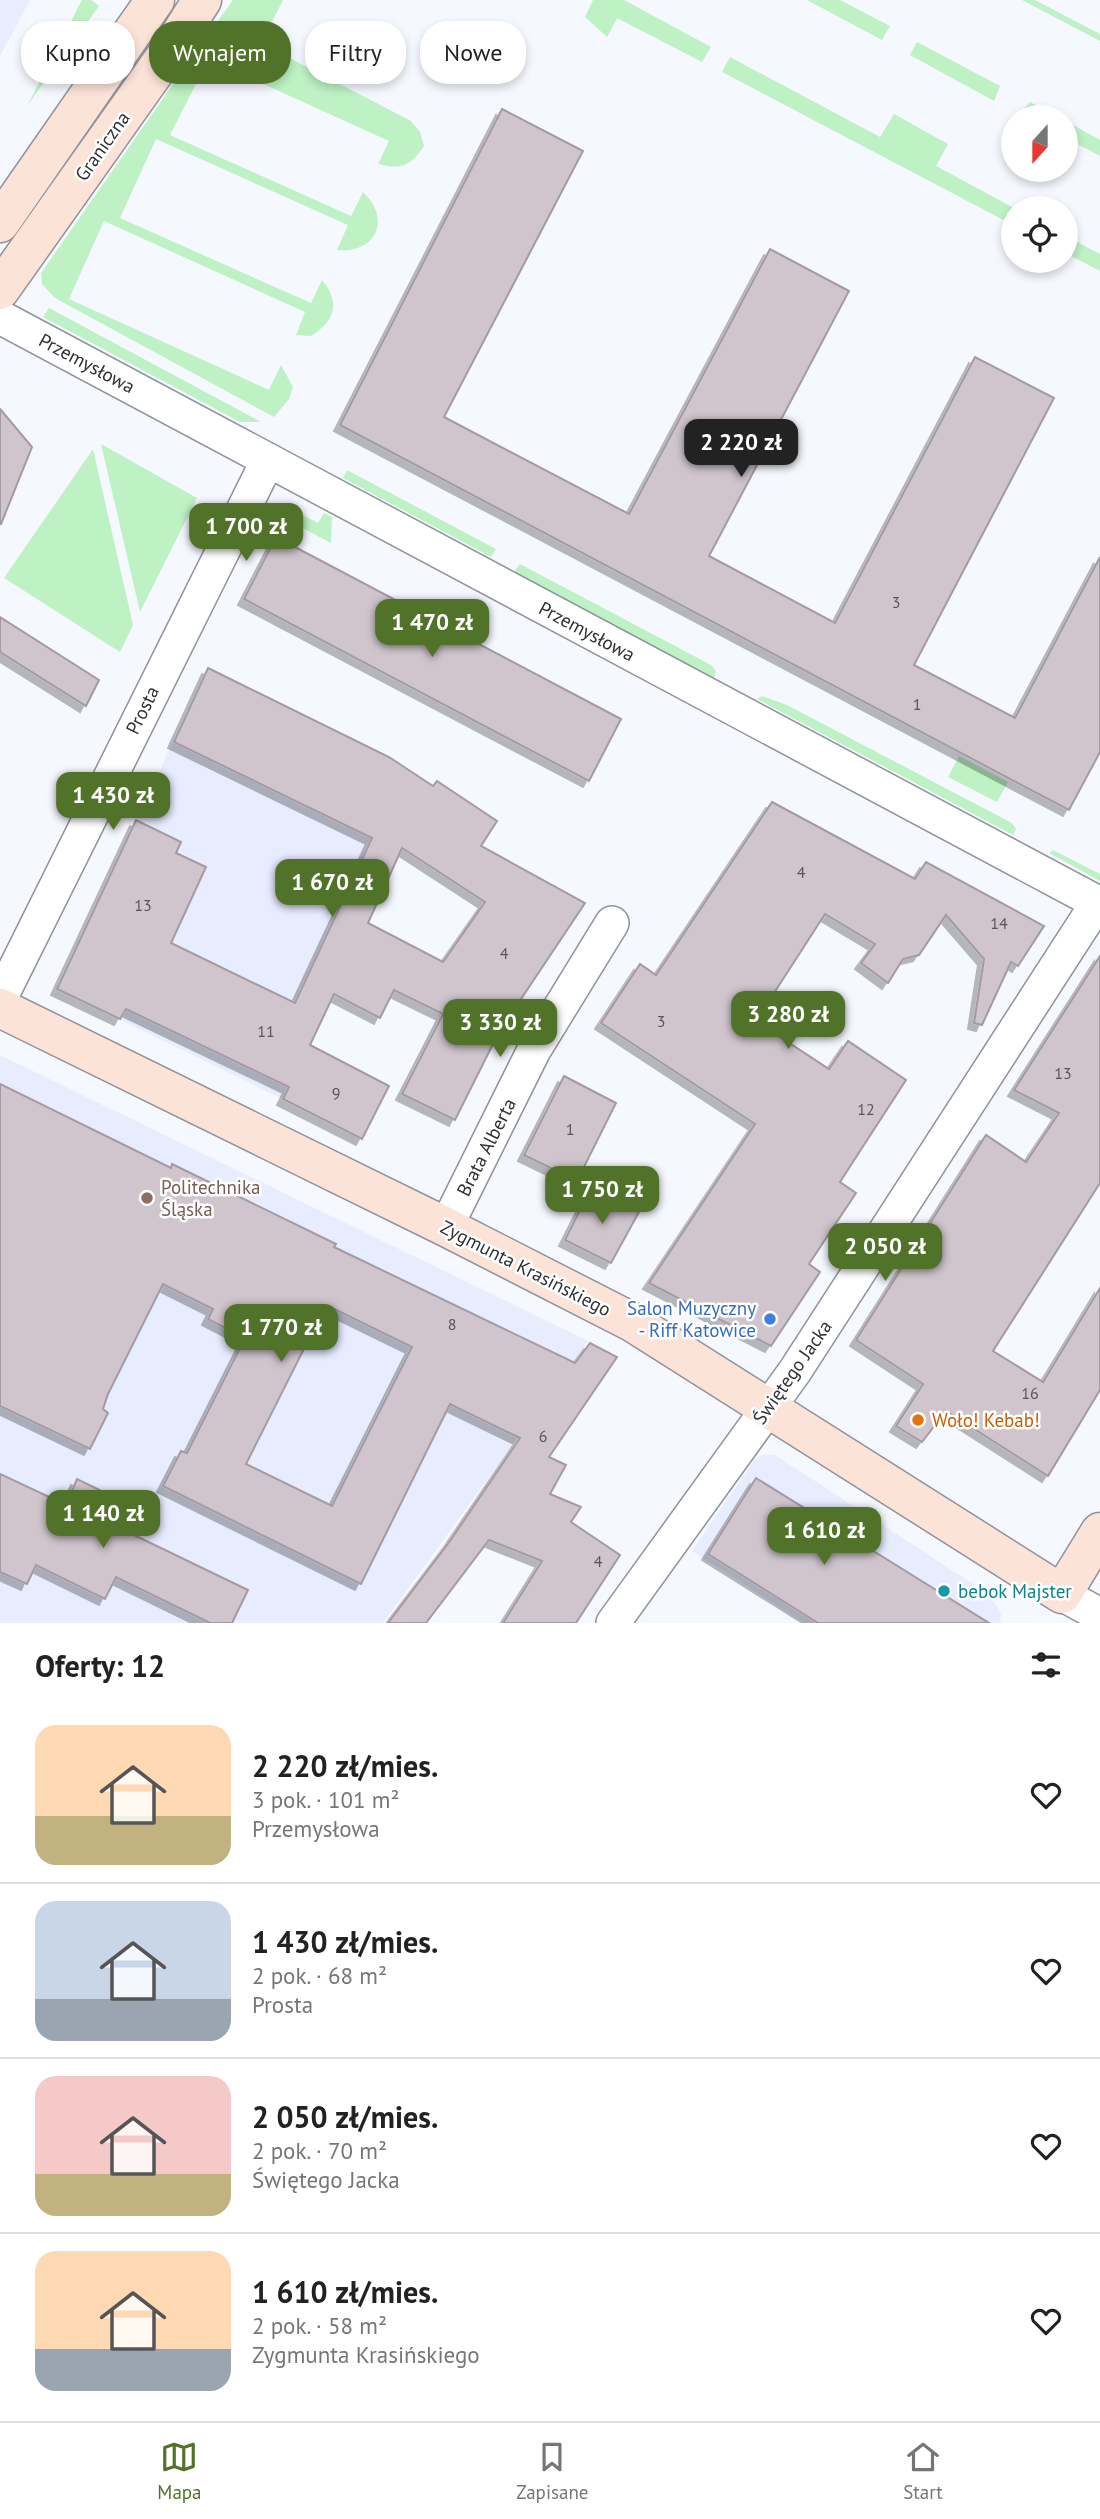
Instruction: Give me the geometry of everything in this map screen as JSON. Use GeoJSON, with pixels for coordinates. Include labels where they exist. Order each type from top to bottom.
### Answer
{"type":"FeatureCollection","features":[{"type":"Feature","properties":{"kind":"street","name":"Graniczna"},"geometry":{"type":"LineString","coordinates":[[0,223],[155,0]]}},
{"type":"Feature","properties":{"kind":"street","name":"Graniczna"},"geometry":{"type":"LineString","coordinates":[[0,290],[175,43],[202,0]]}},
{"type":"Feature","properties":{"kind":"street","name":"Przemysłowa"},"geometry":{"type":"LineString","coordinates":[[0,317],[1099,903]]}},
{"type":"Feature","properties":{"kind":"street","name":"Prosta"},"geometry":{"type":"LineString","coordinates":[[0,999],[268,460]]}},
{"type":"Feature","properties":{"kind":"street","name":"Świętego Jacka"},"geometry":{"type":"LineString","coordinates":[[612,1623],[795,1371],[1099,903]]}},
{"type":"Feature","properties":{"kind":"street","name":"Brata Alberta"},"geometry":{"type":"LineString","coordinates":[[446,1227],[534,1051],[612,923]]}},
{"type":"Feature","properties":{"kind":"street","name":"Zygmunta Krasińskiego"},"geometry":{"type":"LineString","coordinates":[[0,1008],[446,1227],[632,1322],[769,1406],[1062,1594]]}},
{"type":"Feature","properties":{"kind":"street"},"geometry":{"type":"LineString","coordinates":[[1100,1532],[1062,1594],[1100,1615]]}},
{"type":"Feature","properties":{"kind":"shaded area"},"geometry":{"type":"Polygon","coordinates":[[[0,0],[30,0],[0,56],[0,0]]]}},
{"type":"Feature","properties":{"kind":"shaded area"},"geometry":{"type":"Polygon","coordinates":[[[188,710],[396,813],[382,842],[401,852],[283,1099],[57,989],[188,710]]]}},
{"type":"Feature","properties":{"kind":"shaded area","name":"Politechnika Śląska"},"geometry":{"type":"Polygon","coordinates":[[[0,1055],[588,1341],[383,1623],[0,1623],[0,1055]]]}},
{"type":"Feature","properties":{"kind":"shaded area"},"geometry":{"type":"Polygon","coordinates":[[[762,1455],[775,1455],[990,1595],[1001,1614],[1000,1623],[804,1623],[692,1551],[755,1459],[762,1455]]]}},
{"type":"Feature","properties":{"kind":"green space"},"geometry":{"type":"Polygon","coordinates":[[[82,0],[91,0],[99,6],[88,21],[71,21],[82,0]]]}},
{"type":"Feature","properties":{"kind":"green space"},"geometry":{"type":"Polygon","coordinates":[[[233,0],[283,0],[272,21],[218,21],[233,0]]]}},
{"type":"Feature","properties":{"kind":"green space"},"geometry":{"type":"Polygon","coordinates":[[[593,0],[624,0],[711,47],[702,62],[617,18],[607,37],[585,17],[593,0]]]}},
{"type":"Feature","properties":{"kind":"green space"},"geometry":{"type":"Polygon","coordinates":[[[807,0],[840,0],[890,26],[882,40],[807,0]]]}},
{"type":"Feature","properties":{"kind":"green space"},"geometry":{"type":"Polygon","coordinates":[[[1022,0],[1035,0],[1100,34],[1100,41],[1022,0]]]}},
{"type":"Feature","properties":{"kind":"green space"},"geometry":{"type":"Polygon","coordinates":[[[917,42],[1000,86],[994,101],[910,55],[917,42]]]}},
{"type":"Feature","properties":{"kind":"green space"},"geometry":{"type":"Polygon","coordinates":[[[730,57],[880,137],[894,114],[948,144],[936,166],[1001,201],[1001,219],[722,72],[730,57]]]}},
{"type":"Feature","properties":{"kind":"green space"},"geometry":{"type":"Polygon","coordinates":[[[291,59],[305,66],[305,84],[340,84],[411,121],[420,132],[424,146],[405,165],[393,167],[378,164],[389,141],[263,84],[291,84],[291,59]]]}},
{"type":"Feature","properties":{"kind":"green space"},"geometry":{"type":"Polygon","coordinates":[[[38,84],[43,84],[27,106],[38,84]]]}},
{"type":"Feature","properties":{"kind":"green space"},"geometry":{"type":"Polygon","coordinates":[[[173,84],[196,84],[170,135],[351,216],[363,192],[377,213],[376,233],[370,241],[351,250],[337,250],[348,225],[156,139],[120,218],[311,303],[322,280],[332,296],[333,311],[326,324],[311,336],[296,335],[305,312],[104,221],[69,299],[269,390],[281,365],[293,387],[289,399],[274,417],[55,298],[42,284],[41,273],[173,84]]]}},
{"type":"Feature","properties":{"kind":"green space"},"geometry":{"type":"Polygon","coordinates":[[[1078,128],[1100,140],[1100,156],[1078,144],[1078,128]]]}},
{"type":"Feature","properties":{"kind":"green space"},"geometry":{"type":"Polygon","coordinates":[[[1078,243],[1100,254],[1100,271],[1078,260],[1078,243]]]}},
{"type":"Feature","properties":{"kind":"green space"},"geometry":{"type":"Polygon","coordinates":[[[49,308],[261,422],[240,422],[43,317],[49,308]]]}},
{"type":"Feature","properties":{"kind":"green space"},"geometry":{"type":"Polygon","coordinates":[[[101,444],[197,498],[140,612],[101,444]]]}},
{"type":"Feature","properties":{"kind":"green space"},"geometry":{"type":"Polygon","coordinates":[[[93,449],[133,625],[120,652],[4,578],[93,449]]]}},
{"type":"Feature","properties":{"kind":"green space"},"geometry":{"type":"Polygon","coordinates":[[[347,470],[496,549],[491,557],[343,478],[347,470]]]}},
{"type":"Feature","properties":{"kind":"green space"},"geometry":{"type":"Polygon","coordinates":[[[295,511],[318,523],[324,513],[332,517],[331,543],[278,515],[295,511]]]}},
{"type":"Feature","properties":{"kind":"green space"},"geometry":{"type":"Polygon","coordinates":[[[520,564],[711,665],[716,671],[714,678],[518,576],[515,570],[520,564]]]}},
{"type":"Feature","properties":{"kind":"green space"},"geometry":{"type":"Polygon","coordinates":[[[762,696],[787,705],[1012,823],[1016,829],[1013,835],[757,699],[762,696]]]}},
{"type":"Feature","properties":{"kind":"green space"},"geometry":{"type":"Polygon","coordinates":[[[959,756],[1008,782],[997,802],[948,777],[959,756]]]}},
{"type":"Feature","properties":{"kind":"green space"},"geometry":{"type":"Polygon","coordinates":[[[1053,850],[1100,874],[1100,881],[1049,853],[1053,850]]]}},
{"type":"Feature","properties":{"kind":"building"},"geometry":{"type":"Polygon","coordinates":[[[502,109],[583,151],[444,417],[629,514],[770,249],[849,291],[709,556],[835,623],[975,357],[1054,398],[914,665],[1015,718],[1100,557],[1100,752],[1069,810],[340,425],[502,109]]]}},
{"type":"Feature","properties":{"kind":"building"},"geometry":{"type":"Polygon","coordinates":[[[0,409],[32,447],[1,524],[0,524],[0,409]]]}},
{"type":"Feature","properties":{"kind":"building"},"geometry":{"type":"Polygon","coordinates":[[[276,537],[621,719],[589,781],[244,599],[276,537]]]}},
{"type":"Feature","properties":{"kind":"building"},"geometry":{"type":"Polygon","coordinates":[[[0,617],[99,680],[86,706],[0,652],[0,617]]]}},
{"type":"Feature","properties":{"kind":"building"},"geometry":{"type":"Polygon","coordinates":[[[208,668],[389,757],[433,786],[437,781],[497,821],[481,846],[585,903],[499,1032],[455,1120],[402,1094],[443,1014],[394,990],[380,1018],[334,994],[310,1045],[389,1086],[362,1139],[283,1099],[289,1087],[126,1009],[120,1019],[57,989],[136,820],[181,842],[176,853],[206,867],[171,943],[295,1003],[372,838],[174,742],[208,668]],[[402,848],[368,923],[443,962],[485,902],[402,848]]]}},
{"type":"Feature","properties":{"kind":"building"},"geometry":{"type":"Polygon","coordinates":[[[772,802],[915,879],[926,862],[1044,926],[1018,966],[1011,962],[982,1025],[974,1023],[984,959],[946,915],[919,955],[903,959],[888,983],[861,963],[875,944],[825,914],[756,1021],[829,1069],[848,1041],[906,1080],[840,1182],[856,1193],[809,1264],[820,1272],[771,1346],[649,1283],[755,1124],[601,1023],[640,964],[656,975],[772,802]]]}},
{"type":"Feature","properties":{"kind":"building"},"geometry":{"type":"Polygon","coordinates":[[[1100,956],[1100,1183],[993,1351],[1043,1382],[1100,1288],[1100,1390],[1048,1476],[946,1411],[922,1442],[896,1426],[923,1384],[856,1340],[986,1135],[1026,1162],[1059,1113],[1014,1090],[1100,956]]]}},
{"type":"Feature","properties":{"kind":"building"},"geometry":{"type":"Polygon","coordinates":[[[564,1076],[616,1103],[577,1181],[524,1155],[564,1076]]]}},
{"type":"Feature","properties":{"kind":"building","name":"Politechnika Śląska"},"geometry":{"type":"Polygon","coordinates":[[[0,1084],[171,1168],[172,1164],[336,1244],[334,1247],[575,1363],[590,1343],[617,1357],[549,1457],[566,1465],[550,1494],[581,1507],[571,1522],[620,1555],[576,1623],[503,1623],[542,1561],[489,1540],[426,1623],[388,1623],[450,1541],[520,1438],[450,1404],[361,1584],[163,1486],[181,1451],[187,1453],[245,1338],[208,1319],[213,1309],[163,1284],[108,1394],[103,1409],[108,1413],[90,1449],[0,1406],[0,1084]],[[326,1305],[246,1464],[332,1506],[412,1347],[326,1305]]]}},
{"type":"Feature","properties":{"kind":"building"},"geometry":{"type":"Polygon","coordinates":[[[591,1188],[639,1212],[611,1263],[565,1240],[591,1188]]]}},
{"type":"Feature","properties":{"kind":"building"},"geometry":{"type":"Polygon","coordinates":[[[0,1474],[66,1505],[77,1479],[147,1513],[136,1536],[248,1590],[232,1623],[210,1623],[116,1577],[105,1599],[36,1565],[27,1584],[0,1572],[0,1474]]]}},
{"type":"Feature","properties":{"kind":"building"},"geometry":{"type":"Polygon","coordinates":[[[756,1478],[989,1623],[818,1623],[708,1554],[756,1478]]]}},
{"type":"Feature","properties":{"kind":"place","name":"Politechnika Śląska"},"geometry":{"type":"Point","coordinates":[147,1198]}},
{"type":"Feature","properties":{"kind":"place","name":"Salon Muzyczny - Riff Katowice"},"geometry":{"type":"Point","coordinates":[770,1319]}},
{"type":"Feature","properties":{"kind":"place","name":"Woło! Kebab!"},"geometry":{"type":"Point","coordinates":[918,1420]}},
{"type":"Feature","properties":{"kind":"place","name":"bebok Majster"},"geometry":{"type":"Point","coordinates":[944,1591]}}]}
